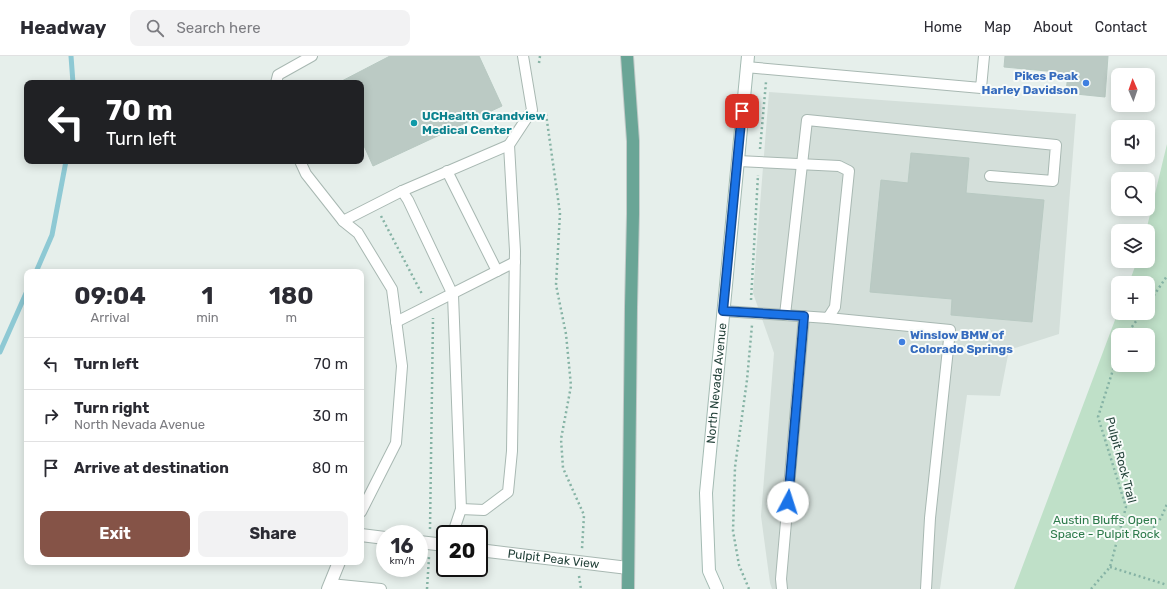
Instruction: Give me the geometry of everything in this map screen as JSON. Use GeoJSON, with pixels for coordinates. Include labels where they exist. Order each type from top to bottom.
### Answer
{"type":"FeatureCollection","features":[{"type":"Feature","properties":{"kind":"main road"},"geometry":{"type":"LineString","coordinates":[[627,56],[633,141],[628,589]]}},
{"type":"Feature","properties":{"kind":"main road","name":"North Nevada Avenue"},"geometry":{"type":"LineString","coordinates":[[717,589],[709,571],[706,493],[747,62]]}},
{"type":"Feature","properties":{"kind":"main road"},"geometry":{"type":"LineString","coordinates":[[364,535],[376,537]]}},
{"type":"Feature","properties":{"kind":"main road","name":"Pulpit Peak View"},"geometry":{"type":"LineString","coordinates":[[488,551],[628,568]]}},
{"type":"Feature","properties":{"kind":"main road"},"geometry":{"type":"LineString","coordinates":[[329,587],[338,565]]}},
{"type":"Feature","properties":{"kind":"lane"},"geometry":{"type":"LineString","coordinates":[[277,80],[278,75],[312,56]]}},
{"type":"Feature","properties":{"kind":"lane"},"geometry":{"type":"LineString","coordinates":[[343,221],[402,191],[509,145],[532,110],[523,56]]}},
{"type":"Feature","properties":{"kind":"lane"},"geometry":{"type":"LineString","coordinates":[[747,62],[982,88],[984,56]]}},
{"type":"Feature","properties":{"kind":"lane"},"geometry":{"type":"LineString","coordinates":[[785,315],[807,120],[1056,145],[1053,181],[990,176]]}},
{"type":"Feature","properties":{"kind":"lane"},"geometry":{"type":"LineString","coordinates":[[461,509],[484,510],[508,492],[512,451],[515,262],[509,145]]}},
{"type":"Feature","properties":{"kind":"lane"},"geometry":{"type":"LineString","coordinates":[[738,161],[839,166],[849,171],[835,307],[828,318]]}},
{"type":"Feature","properties":{"kind":"lane"},"geometry":{"type":"LineString","coordinates":[[301,164],[306,174],[343,221],[358,233],[392,289],[402,366],[396,443],[364,506]]}},
{"type":"Feature","properties":{"kind":"lane"},"geometry":{"type":"LineString","coordinates":[[447,172],[497,271]]}},
{"type":"Feature","properties":{"kind":"lane"},"geometry":{"type":"LineString","coordinates":[[402,191],[408,200],[452,294],[461,509],[456,525]]}},
{"type":"Feature","properties":{"kind":"lane"},"geometry":{"type":"LineString","coordinates":[[396,322],[515,262]]}},
{"type":"Feature","properties":{"kind":"lane"},"geometry":{"type":"LineString","coordinates":[[723,311],[828,318],[950,330],[930,518],[926,589]]}},
{"type":"Feature","properties":{"kind":"lane"},"geometry":{"type":"LineString","coordinates":[[782,589],[781,579],[804,316]]}},
{"type":"Feature","properties":{"kind":"lane"},"geometry":{"type":"LineString","coordinates":[[329,587],[381,589]]}},
{"type":"Feature","properties":{"kind":"path"},"geometry":{"type":"LineString","coordinates":[[539,65],[540,56]]}},
{"type":"Feature","properties":{"kind":"path"},"geometry":{"type":"LineString","coordinates":[[545,110],[560,214],[556,285],[566,334],[571,386],[561,439],[564,468],[584,514],[582,542]]}},
{"type":"Feature","properties":{"kind":"path"},"geometry":{"type":"LineString","coordinates":[[381,216],[422,294]]}},
{"type":"Feature","properties":{"kind":"path"},"geometry":{"type":"LineString","coordinates":[[1155,294],[1167,276]]}},
{"type":"Feature","properties":{"kind":"path"},"geometry":{"type":"LineString","coordinates":[[430,534],[433,315]]}},
{"type":"Feature","properties":{"kind":"path","name":"Pulpit Rock Trail"},"geometry":{"type":"LineString","coordinates":[[1091,589],[1110,567],[1126,507],[1098,417],[1112,372]]}},
{"type":"Feature","properties":{"kind":"path"},"geometry":{"type":"LineString","coordinates":[[1117,539],[1148,535],[1161,518],[1167,504]]}},
{"type":"Feature","properties":{"kind":"path"},"geometry":{"type":"LineString","coordinates":[[426,589],[429,554]]}},
{"type":"Feature","properties":{"kind":"path"},"geometry":{"type":"LineString","coordinates":[[1110,567],[1167,585]]}},
{"type":"Feature","properties":{"kind":"shaded area","name":"Winslow BMW of Colorado Springs"},"geometry":{"type":"Polygon","coordinates":[[[769,92],[1076,114],[1059,334],[1009,350],[1000,396],[967,395],[940,589],[772,589],[761,516],[774,353],[753,293],[769,92]]]}},
{"type":"Feature","properties":{"kind":"green space","name":"Austin Bluffs Open Space - Pulpit Rock"},"geometry":{"type":"Polygon","coordinates":[[[1167,144],[1167,589],[1014,589],[1111,331],[1111,372],[1155,372],[1155,328],[1112,328],[1115,320],[1155,320],[1155,276],[1132,276],[1134,268],[1155,268],[1155,224],[1148,224],[1150,216],[1155,216],[1155,194],[1167,144]]]}},
{"type":"Feature","properties":{"kind":"building","name":"UCHealth Grandview Medical Center"},"geometry":{"type":"Polygon","coordinates":[[[390,56],[479,56],[502,106],[373,166],[364,146],[364,80],[344,80],[390,56]]]}},
{"type":"Feature","properties":{"kind":"building","name":"Pikes Peak Harley Davidson"},"geometry":{"type":"Polygon","coordinates":[[[1005,56],[1108,56],[1105,97],[1066,93],[1068,73],[1004,67],[1005,56]]]}},
{"type":"Feature","properties":{"kind":"building"},"geometry":{"type":"Polygon","coordinates":[[[911,153],[969,158],[966,193],[1044,200],[1032,322],[951,315],[952,299],[870,292],[881,180],[908,183],[911,153]]]}},
{"type":"Feature","properties":{"kind":"waterway"},"geometry":{"type":"LineString","coordinates":[[71,56],[73,80]]}},
{"type":"Feature","properties":{"kind":"waterway"},"geometry":{"type":"LineString","coordinates":[[37,269],[52,235],[65,164]]}},
{"type":"Feature","properties":{"kind":"waterway"},"geometry":{"type":"LineString","coordinates":[[0,352],[24,298]]}},
{"type":"Feature","properties":{"kind":"place","name":"Pikes Peak Harley Davidson"},"geometry":{"type":"Point","coordinates":[1086,83]}},
{"type":"Feature","properties":{"kind":"place","name":"UCHealth Grandview Medical Center"},"geometry":{"type":"Point","coordinates":[414,123]}},
{"type":"Feature","properties":{"kind":"place","name":"Winslow BMW of Colorado Springs"},"geometry":{"type":"Point","coordinates":[902,342]}},
{"type":"Feature","properties":{"kind":"route"},"geometry":{"type":"LineString","coordinates":[[742,111],[723,311],[804,316],[788,502]]}}]}
